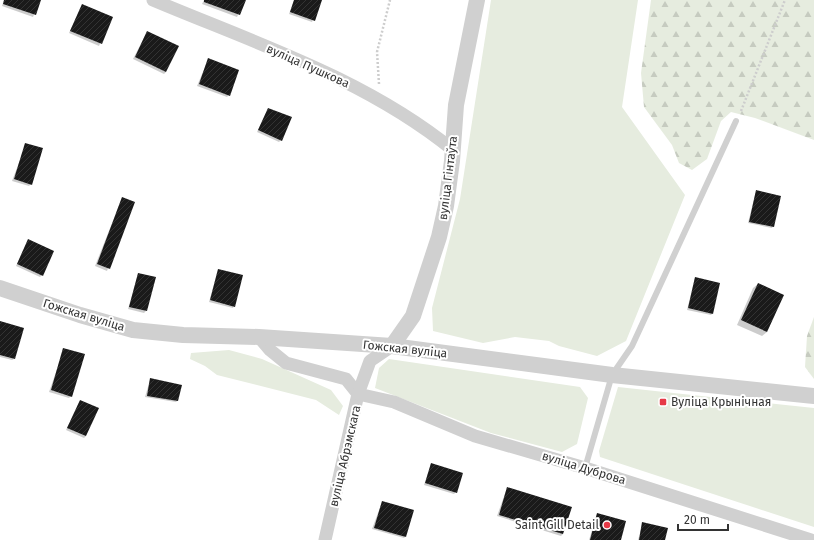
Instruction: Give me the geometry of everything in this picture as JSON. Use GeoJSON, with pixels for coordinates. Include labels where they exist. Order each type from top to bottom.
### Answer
{"type":"FeatureCollection","features":[{"type":"Feature","properties":{"kind":"street","name":"вуліца Пушкова"},"geometry":{"type":"LineString","coordinates":[[153,0],[346,82],[425,127],[453,150]]}},
{"type":"Feature","properties":{"kind":"street","name":"вуліца Гінтаўта"},"geometry":{"type":"LineString","coordinates":[[392,346],[413,316],[439,237],[446,206],[453,150],[456,105],[477,0]]}},
{"type":"Feature","properties":{"kind":"street","name":"Гожская вуліца"},"geometry":{"type":"LineString","coordinates":[[0,288],[80,315],[133,330],[183,335],[259,337],[392,346],[612,375],[814,396]]}},
{"type":"Feature","properties":{"kind":"street","name":"вуліца Абрэмскага"},"geometry":{"type":"LineString","coordinates":[[259,337],[270,350],[286,363],[346,379],[358,394],[325,540]]}},
{"type":"Feature","properties":{"kind":"street"},"geometry":{"type":"LineString","coordinates":[[358,394],[370,361],[392,346]]}},
{"type":"Feature","properties":{"kind":"street","name":"вуліца Дуброва"},"geometry":{"type":"LineString","coordinates":[[358,394],[394,402],[475,436],[585,468],[811,540]]}},
{"type":"Feature","properties":{"kind":"lane"},"geometry":{"type":"LineString","coordinates":[[585,468],[612,375],[632,346],[736,121]]}},
{"type":"Feature","properties":{"kind":"path"},"geometry":{"type":"LineString","coordinates":[[382,102],[377,73],[377,52],[390,0]]}},
{"type":"Feature","properties":{"kind":"path"},"geometry":{"type":"LineString","coordinates":[[736,121],[785,0]]}},
{"type":"Feature","properties":{"kind":"green space"},"geometry":{"type":"Polygon","coordinates":[[[491,0],[638,0],[622,107],[685,195],[626,341],[597,356],[559,346],[549,341],[515,337],[483,343],[433,331],[432,308],[460,199],[491,0]]]}},
{"type":"Feature","properties":{"kind":"green space"},"geometry":{"type":"Polygon","coordinates":[[[651,0],[814,0],[814,140],[755,118],[731,112],[721,121],[707,159],[692,170],[679,163],[672,145],[644,107],[641,73],[651,0]]]}},
{"type":"Feature","properties":{"kind":"green space"},"geometry":{"type":"Polygon","coordinates":[[[814,317],[814,379],[805,367],[807,336],[814,317]]]}},
{"type":"Feature","properties":{"kind":"green space"},"geometry":{"type":"Polygon","coordinates":[[[229,350],[262,359],[331,390],[343,406],[339,415],[316,400],[217,375],[205,366],[190,359],[191,353],[229,350]]]}},
{"type":"Feature","properties":{"kind":"green space"},"geometry":{"type":"Polygon","coordinates":[[[389,359],[580,387],[588,398],[577,444],[562,452],[491,433],[375,388],[379,368],[389,359]]]}},
{"type":"Feature","properties":{"kind":"green space"},"geometry":{"type":"Polygon","coordinates":[[[618,387],[814,408],[814,527],[600,457],[599,451],[618,387]]]}},
{"type":"Feature","properties":{"kind":"building"},"geometry":{"type":"Polygon","coordinates":[[[4,0],[41,0],[36,15],[3,4],[4,0]]]}},
{"type":"Feature","properties":{"kind":"building"},"geometry":{"type":"Polygon","coordinates":[[[204,0],[246,0],[240,15],[204,2],[204,0]]]}},
{"type":"Feature","properties":{"kind":"building"},"geometry":{"type":"Polygon","coordinates":[[[294,0],[322,0],[315,21],[290,12],[294,0]]]}},
{"type":"Feature","properties":{"kind":"building"},"geometry":{"type":"Polygon","coordinates":[[[82,4],[113,17],[102,44],[70,31],[82,4]]]}},
{"type":"Feature","properties":{"kind":"building"},"geometry":{"type":"Polygon","coordinates":[[[147,31],[179,46],[166,72],[135,57],[147,31]]]}},
{"type":"Feature","properties":{"kind":"building"},"geometry":{"type":"Polygon","coordinates":[[[208,58],[239,70],[230,96],[199,84],[208,58]]]}},
{"type":"Feature","properties":{"kind":"building"},"geometry":{"type":"Polygon","coordinates":[[[268,108],[292,117],[282,141],[258,130],[268,108]]]}},
{"type":"Feature","properties":{"kind":"building"},"geometry":{"type":"Polygon","coordinates":[[[25,143],[43,148],[32,185],[14,179],[25,143]]]}},
{"type":"Feature","properties":{"kind":"building"},"geometry":{"type":"Polygon","coordinates":[[[756,190],[781,196],[774,227],[749,222],[756,190]]]}},
{"type":"Feature","properties":{"kind":"building"},"geometry":{"type":"Polygon","coordinates":[[[122,197],[135,202],[110,269],[97,264],[122,197]]]}},
{"type":"Feature","properties":{"kind":"building"},"geometry":{"type":"Polygon","coordinates":[[[28,239],[54,251],[43,276],[17,264],[28,239]]]}},
{"type":"Feature","properties":{"kind":"building"},"geometry":{"type":"Polygon","coordinates":[[[218,269],[243,275],[235,307],[210,300],[218,269]]]}},
{"type":"Feature","properties":{"kind":"building"},"geometry":{"type":"Polygon","coordinates":[[[138,273],[156,277],[147,311],[129,307],[138,273]]]}},
{"type":"Feature","properties":{"kind":"building"},"geometry":{"type":"Polygon","coordinates":[[[695,277],[720,283],[713,314],[688,308],[695,277]]]}},
{"type":"Feature","properties":{"kind":"building"},"geometry":{"type":"Polygon","coordinates":[[[758,283],[784,295],[767,332],[741,320],[758,283]]]}},
{"type":"Feature","properties":{"kind":"building"},"geometry":{"type":"Polygon","coordinates":[[[0,321],[24,328],[15,359],[0,355],[0,321]]]}},
{"type":"Feature","properties":{"kind":"building"},"geometry":{"type":"Polygon","coordinates":[[[63,348],[85,354],[72,397],[51,390],[63,348]]]}},
{"type":"Feature","properties":{"kind":"building"},"geometry":{"type":"Polygon","coordinates":[[[150,378],[182,385],[178,401],[147,396],[150,378]]]}},
{"type":"Feature","properties":{"kind":"building"},"geometry":{"type":"Polygon","coordinates":[[[80,400],[99,408],[86,436],[67,428],[80,400]]]}},
{"type":"Feature","properties":{"kind":"building"},"geometry":{"type":"Polygon","coordinates":[[[431,463],[463,473],[457,493],[425,483],[431,463]]]}},
{"type":"Feature","properties":{"kind":"building"},"geometry":{"type":"Polygon","coordinates":[[[507,487],[572,507],[563,534],[499,515],[507,487]]]}},
{"type":"Feature","properties":{"kind":"building"},"geometry":{"type":"Polygon","coordinates":[[[382,501],[414,510],[406,537],[374,528],[382,501]]]}},
{"type":"Feature","properties":{"kind":"building"},"geometry":{"type":"Polygon","coordinates":[[[597,513],[626,521],[621,540],[590,540],[597,513]]]}},
{"type":"Feature","properties":{"kind":"building"},"geometry":{"type":"Polygon","coordinates":[[[642,522],[668,528],[665,540],[639,540],[642,522]]]}},
{"type":"Feature","properties":{"kind":"place","name":"Вуліца Крынічная"},"geometry":{"type":"Point","coordinates":[663,402]}},
{"type":"Feature","properties":{"kind":"place","name":"Saint Gill Detail"},"geometry":{"type":"Point","coordinates":[607,525]}}]}
